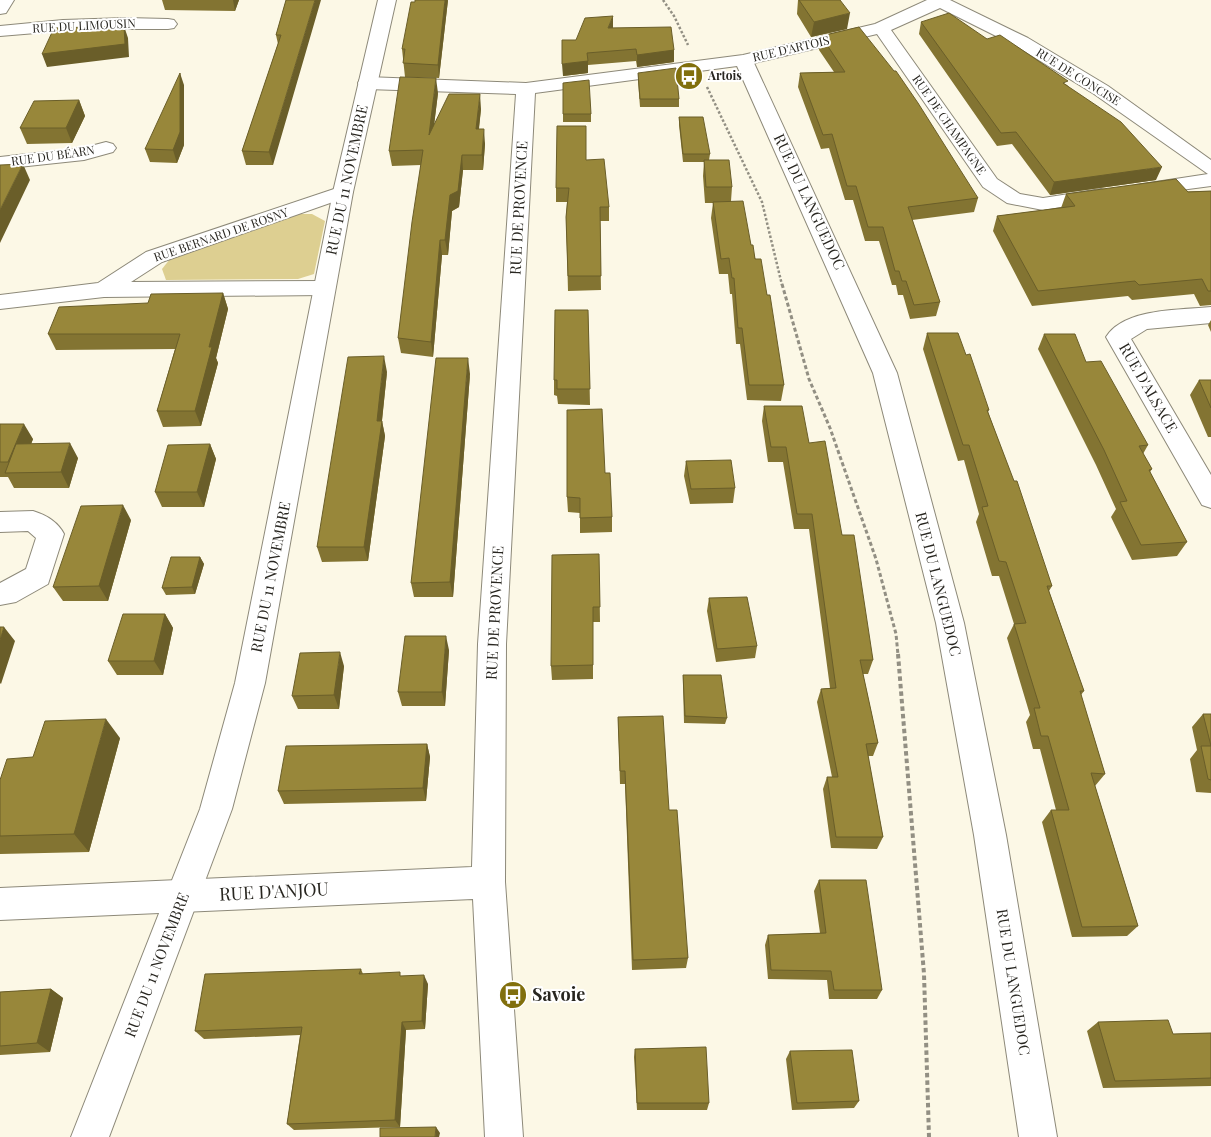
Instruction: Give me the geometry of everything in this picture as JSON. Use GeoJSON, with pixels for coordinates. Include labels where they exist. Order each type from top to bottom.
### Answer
{"type":"FeatureCollection","features":[{"type":"Feature","properties":{"kind":"street"},"geometry":{"type":"LineString","coordinates":[[0,9],[5,0]]}},
{"type":"Feature","properties":{"kind":"street","name":"RUE DU 11 NOVEMBRE"},"geometry":{"type":"LineString","coordinates":[[90,1137],[216,809],[250,683],[315,349],[324,288],[343,192],[387,0]]}},
{"type":"Feature","properties":{"kind":"street","name":"RUE D'ARTOIS"},"geometry":{"type":"LineString","coordinates":[[367,84],[526,89],[743,60],[881,28],[938,1]]}},
{"type":"Feature","properties":{"kind":"street","name":"RUE DE CONCISE"},"geometry":{"type":"LineString","coordinates":[[938,1],[1022,42],[1101,90],[1211,169]]}},
{"type":"Feature","properties":{"kind":"street","name":"RUE DU LIMOUSIN"},"geometry":{"type":"LineString","coordinates":[[0,31],[85,24],[168,24]]}},
{"type":"Feature","properties":{"kind":"street","name":"RUE DE CHAMPAGNE"},"geometry":{"type":"LineString","coordinates":[[881,28],[990,183],[1014,199],[1043,204],[1211,180]]}},
{"type":"Feature","properties":{"kind":"street","name":"RUE DU LANGUEDOC"},"geometry":{"type":"LineString","coordinates":[[743,60],[885,373],[950,623],[990,835],[1038,1137]]}},
{"type":"Feature","properties":{"kind":"street","name":"RUE DE PROVENCE"},"geometry":{"type":"LineString","coordinates":[[504,1137],[488,882],[492,644],[526,89]]}},
{"type":"Feature","properties":{"kind":"street","name":"RUE DU BÉARN"},"geometry":{"type":"LineString","coordinates":[[0,163],[84,154],[106,148]]}},
{"type":"Feature","properties":{"kind":"street","name":"RUE BERNARD DE ROSNY"},"geometry":{"type":"LineString","coordinates":[[104,290],[154,257],[343,192]]}},
{"type":"Feature","properties":{"kind":"street","name":"RUE BERNARD DE ROSNY"},"geometry":{"type":"LineString","coordinates":[[0,302],[104,290],[324,288]]}},
{"type":"Feature","properties":{"kind":"street","name":"RUE D'ALSACE"},"geometry":{"type":"LineString","coordinates":[[1211,315],[1142,322],[1118,337],[1211,498]]}},
{"type":"Feature","properties":{"kind":"street"},"geometry":{"type":"LineString","coordinates":[[0,522],[33,521],[51,534],[38,576],[6,594],[0,594]]}},
{"type":"Feature","properties":{"kind":"street","name":"RUE D'ANJOU"},"geometry":{"type":"LineString","coordinates":[[0,904],[488,882]]}},
{"type":"Feature","properties":{"kind":"path"},"geometry":{"type":"LineString","coordinates":[[663,0],[674,16],[762,202],[788,309],[806,370],[830,428],[876,559],[896,634],[924,974],[929,1137]]}},
{"type":"Feature","properties":{"kind":"shaded area"},"geometry":{"type":"Polygon","coordinates":[[[298,214],[312,214],[325,221],[314,274],[298,279],[166,280],[162,269],[170,259],[298,214]]]}},
{"type":"Feature","properties":{"kind":"building"},"geometry":{"type":"Polygon","coordinates":[[[286,0],[315,0],[269,152],[242,151],[281,35],[276,35],[286,0]]]}},
{"type":"Feature","properties":{"kind":"building"},"geometry":{"type":"Polygon","coordinates":[[[415,0],[445,0],[438,65],[403,63],[405,49],[402,49],[411,2],[415,2],[415,0]]]}},
{"type":"Feature","properties":{"kind":"building"},"geometry":{"type":"Polygon","coordinates":[[[799,0],[840,0],[850,13],[814,22],[799,0]]]}},
{"type":"Feature","properties":{"kind":"building"},"geometry":{"type":"Polygon","coordinates":[[[949,13],[987,39],[1000,35],[1068,81],[1063,83],[1121,122],[1162,167],[1054,182],[1016,132],[1001,133],[921,22],[949,13]]]}},
{"type":"Feature","properties":{"kind":"building"},"geometry":{"type":"Polygon","coordinates":[[[613,16],[608,28],[671,27],[674,50],[637,55],[636,49],[587,53],[588,61],[562,64],[562,40],[576,40],[585,18],[613,16]]]}},
{"type":"Feature","properties":{"kind":"building"},"geometry":{"type":"Polygon","coordinates":[[[124,26],[125,44],[42,54],[54,28],[124,26]]]}},
{"type":"Feature","properties":{"kind":"building"},"geometry":{"type":"Polygon","coordinates":[[[859,27],[894,71],[896,71],[978,198],[908,207],[940,302],[914,305],[906,281],[902,281],[899,271],[895,271],[883,227],[868,227],[856,186],[847,186],[832,134],[823,135],[800,73],[845,72],[821,36],[859,27]]]}},
{"type":"Feature","properties":{"kind":"building"},"geometry":{"type":"Polygon","coordinates":[[[676,68],[679,99],[640,99],[638,73],[676,68]]]}},
{"type":"Feature","properties":{"kind":"building"},"geometry":{"type":"Polygon","coordinates":[[[180,73],[180,132],[173,150],[145,149],[180,73]]]}},
{"type":"Feature","properties":{"kind":"building"},"geometry":{"type":"Polygon","coordinates":[[[400,77],[436,78],[429,135],[449,94],[480,94],[476,129],[484,129],[482,155],[462,155],[458,191],[450,195],[445,240],[440,240],[431,342],[398,338],[423,150],[389,151],[400,77]]]}},
{"type":"Feature","properties":{"kind":"building"},"geometry":{"type":"Polygon","coordinates":[[[589,80],[591,114],[563,114],[563,83],[589,80]]]}},
{"type":"Feature","properties":{"kind":"building"},"geometry":{"type":"Polygon","coordinates":[[[79,100],[66,128],[20,128],[34,101],[79,100]]]}},
{"type":"Feature","properties":{"kind":"building"},"geometry":{"type":"Polygon","coordinates":[[[679,117],[703,117],[710,154],[683,154],[679,117]]]}},
{"type":"Feature","properties":{"kind":"building"},"geometry":{"type":"Polygon","coordinates":[[[557,126],[586,126],[586,160],[604,159],[609,207],[600,207],[601,276],[568,276],[566,217],[569,188],[556,188],[557,126]]]}},
{"type":"Feature","properties":{"kind":"building"},"geometry":{"type":"Polygon","coordinates":[[[704,160],[729,160],[732,187],[706,187],[704,160]]]}},
{"type":"Feature","properties":{"kind":"building"},"geometry":{"type":"Polygon","coordinates":[[[23,164],[0,210],[0,165],[23,164]]]}},
{"type":"Feature","properties":{"kind":"building"},"geometry":{"type":"Polygon","coordinates":[[[1176,179],[1188,192],[1211,191],[1211,291],[1208,291],[1202,279],[1139,285],[1135,281],[1038,291],[997,216],[1075,206],[1066,194],[1176,179]]]}},
{"type":"Feature","properties":{"kind":"building"},"geometry":{"type":"Polygon","coordinates":[[[743,201],[755,259],[761,259],[767,295],[770,295],[784,385],[749,385],[742,328],[738,328],[734,278],[732,278],[729,258],[721,259],[713,202],[743,201]]]}},
{"type":"Feature","properties":{"kind":"building"},"geometry":{"type":"Polygon","coordinates":[[[223,293],[209,347],[212,347],[195,411],[157,411],[180,334],[48,334],[59,307],[148,303],[151,294],[223,293]]]}},
{"type":"Feature","properties":{"kind":"building"},"geometry":{"type":"Polygon","coordinates":[[[555,310],[588,310],[590,389],[557,389],[557,380],[554,380],[555,310]]]}},
{"type":"Feature","properties":{"kind":"building"},"geometry":{"type":"Polygon","coordinates":[[[927,333],[958,333],[966,355],[970,354],[989,410],[987,410],[1014,481],[1017,481],[1052,586],[1047,586],[1084,691],[1080,691],[1105,774],[1091,773],[1138,926],[1082,927],[1051,810],[1069,810],[1048,736],[1041,736],[1034,708],[1040,708],[1014,624],[1026,623],[1006,562],[999,561],[982,507],[988,506],[969,445],[963,445],[927,333]]]}},
{"type":"Feature","properties":{"kind":"building"},"geometry":{"type":"Polygon","coordinates":[[[1044,334],[1075,334],[1086,362],[1101,361],[1148,445],[1139,446],[1152,469],[1149,470],[1187,542],[1141,545],[1120,502],[1127,501],[1104,450],[1044,334]]]}},
{"type":"Feature","properties":{"kind":"building"},"geometry":{"type":"Polygon","coordinates":[[[384,356],[377,421],[382,421],[364,547],[317,547],[348,357],[384,356]]]}},
{"type":"Feature","properties":{"kind":"building"},"geometry":{"type":"Polygon","coordinates":[[[436,358],[468,358],[450,582],[411,583],[436,358]]]}},
{"type":"Feature","properties":{"kind":"building"},"geometry":{"type":"Polygon","coordinates":[[[1199,380],[1211,380],[1211,408],[1199,380]]]}},
{"type":"Feature","properties":{"kind":"building"},"geometry":{"type":"Polygon","coordinates":[[[764,406],[802,406],[809,443],[825,441],[842,535],[854,535],[873,660],[860,660],[878,743],[866,744],[883,837],[836,837],[827,777],[838,777],[821,689],[836,688],[812,514],[797,514],[786,447],[771,447],[764,406]]]}},
{"type":"Feature","properties":{"kind":"building"},"geometry":{"type":"Polygon","coordinates":[[[602,409],[605,473],[610,473],[612,517],[580,518],[580,498],[567,497],[567,410],[602,409]]]}},
{"type":"Feature","properties":{"kind":"building"},"geometry":{"type":"Polygon","coordinates":[[[0,424],[24,424],[8,462],[0,462],[0,424]]]}},
{"type":"Feature","properties":{"kind":"building"},"geometry":{"type":"Polygon","coordinates":[[[70,443],[61,472],[5,473],[16,444],[70,443]]]}},
{"type":"Feature","properties":{"kind":"building"},"geometry":{"type":"Polygon","coordinates":[[[210,444],[197,492],[155,492],[168,445],[210,444]]]}},
{"type":"Feature","properties":{"kind":"building"},"geometry":{"type":"Polygon","coordinates":[[[731,460],[735,488],[691,489],[686,461],[731,460]]]}},
{"type":"Feature","properties":{"kind":"building"},"geometry":{"type":"Polygon","coordinates":[[[123,505],[99,586],[53,587],[81,506],[123,505]]]}},
{"type":"Feature","properties":{"kind":"building"},"geometry":{"type":"Polygon","coordinates":[[[599,554],[600,607],[593,607],[593,665],[551,666],[552,555],[599,554]]]}},
{"type":"Feature","properties":{"kind":"building"},"geometry":{"type":"Polygon","coordinates":[[[171,557],[200,557],[192,587],[162,588],[171,557]]]}},
{"type":"Feature","properties":{"kind":"building"},"geometry":{"type":"Polygon","coordinates":[[[747,597],[757,646],[717,649],[709,598],[747,597]]]}},
{"type":"Feature","properties":{"kind":"building"},"geometry":{"type":"Polygon","coordinates":[[[123,614],[165,614],[154,661],[108,661],[123,614]]]}},
{"type":"Feature","properties":{"kind":"building"},"geometry":{"type":"Polygon","coordinates":[[[0,627],[4,627],[0,640],[0,627]]]}},
{"type":"Feature","properties":{"kind":"building"},"geometry":{"type":"Polygon","coordinates":[[[405,636],[446,636],[442,692],[398,692],[405,636]]]}},
{"type":"Feature","properties":{"kind":"building"},"geometry":{"type":"Polygon","coordinates":[[[340,652],[334,695],[292,696],[300,653],[340,652]]]}},
{"type":"Feature","properties":{"kind":"building"},"geometry":{"type":"Polygon","coordinates":[[[683,675],[721,675],[727,718],[685,716],[683,675]]]}},
{"type":"Feature","properties":{"kind":"building"},"geometry":{"type":"Polygon","coordinates":[[[1203,714],[1211,714],[1211,746],[1203,714]]]}},
{"type":"Feature","properties":{"kind":"building"},"geometry":{"type":"Polygon","coordinates":[[[663,716],[669,810],[677,810],[688,958],[633,960],[625,771],[620,771],[618,717],[663,716]]]}},
{"type":"Feature","properties":{"kind":"building"},"geometry":{"type":"Polygon","coordinates":[[[106,719],[74,834],[0,836],[0,780],[7,759],[33,757],[45,721],[106,719]]]}},
{"type":"Feature","properties":{"kind":"building"},"geometry":{"type":"Polygon","coordinates":[[[427,744],[423,788],[278,791],[286,746],[427,744]]]}},
{"type":"Feature","properties":{"kind":"building"},"geometry":{"type":"Polygon","coordinates":[[[1201,746],[1211,746],[1211,780],[1208,779],[1201,746]]]}},
{"type":"Feature","properties":{"kind":"building"},"geometry":{"type":"Polygon","coordinates":[[[819,880],[866,880],[882,990],[834,990],[831,971],[771,970],[768,935],[826,933],[819,880]]]}},
{"type":"Feature","properties":{"kind":"building"},"geometry":{"type":"Polygon","coordinates":[[[361,969],[359,974],[400,972],[400,976],[424,975],[422,1021],[402,1022],[395,1120],[287,1124],[302,1027],[195,1031],[205,974],[361,969]]]}},
{"type":"Feature","properties":{"kind":"building"},"geometry":{"type":"Polygon","coordinates":[[[51,989],[37,1043],[0,1046],[0,992],[51,989]]]}},
{"type":"Feature","properties":{"kind":"building"},"geometry":{"type":"Polygon","coordinates":[[[1168,1020],[1173,1034],[1211,1033],[1211,1078],[1115,1081],[1098,1022],[1168,1020]]]}},
{"type":"Feature","properties":{"kind":"building"},"geometry":{"type":"Polygon","coordinates":[[[706,1047],[709,1103],[637,1103],[635,1049],[706,1047]]]}},
{"type":"Feature","properties":{"kind":"building"},"geometry":{"type":"Polygon","coordinates":[[[852,1050],[859,1101],[797,1103],[790,1051],[852,1050]]]}},
{"type":"Feature","properties":{"kind":"building"},"geometry":{"type":"Polygon","coordinates":[[[436,1127],[435,1137],[380,1137],[380,1128],[436,1127]]]}},
{"type":"Feature","properties":{"kind":"place","name":"Artois"},"geometry":{"type":"Point","coordinates":[689,76]}},
{"type":"Feature","properties":{"kind":"place","name":"Savoie"},"geometry":{"type":"Point","coordinates":[513,995]}}]}
